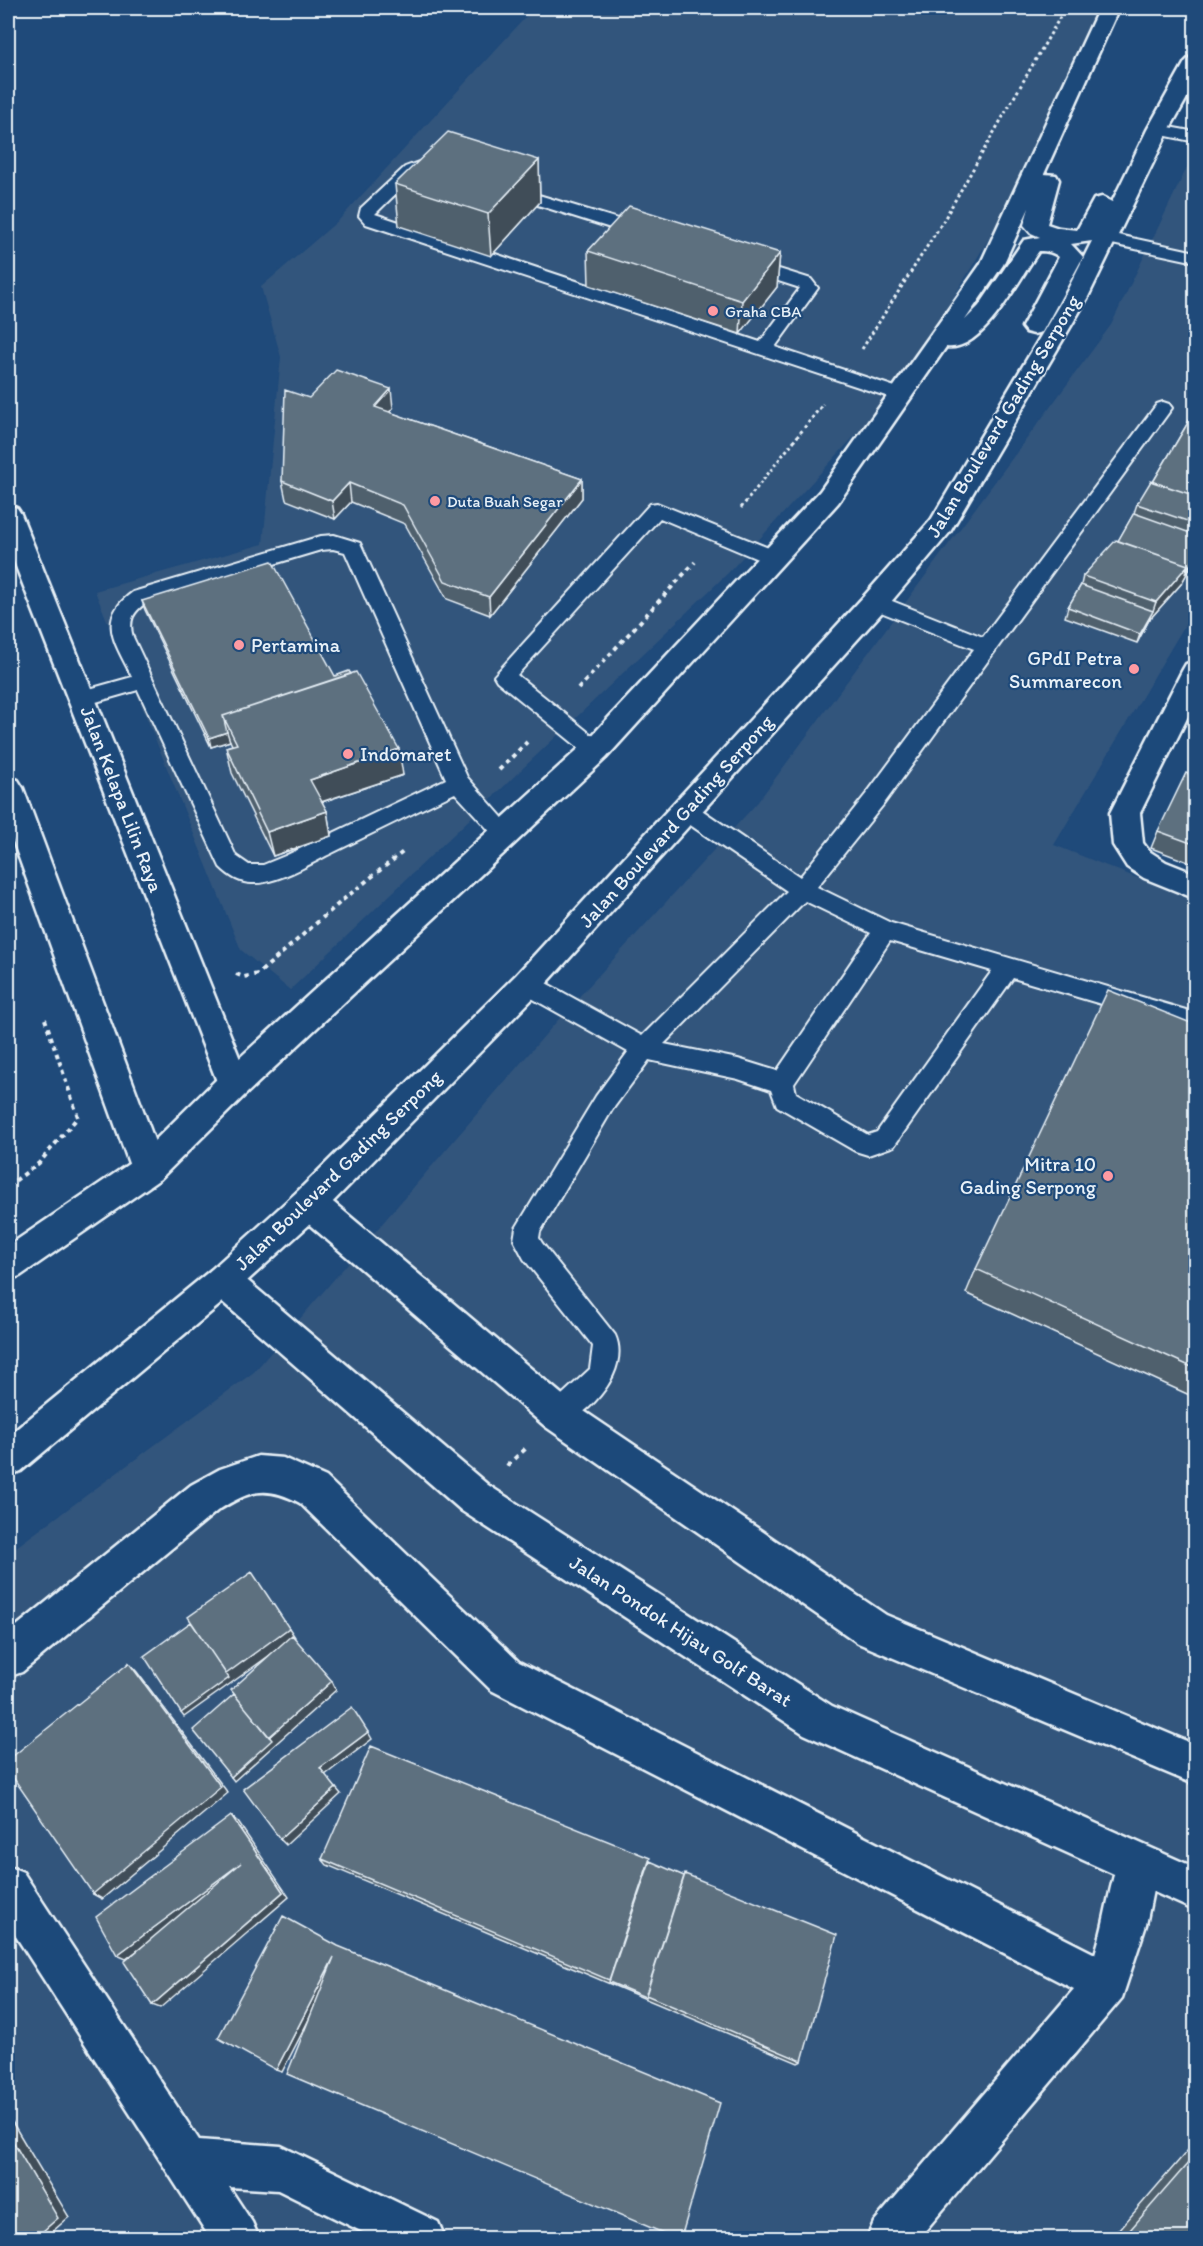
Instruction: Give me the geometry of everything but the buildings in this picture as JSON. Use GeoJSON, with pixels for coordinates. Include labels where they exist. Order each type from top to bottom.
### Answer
{"type":"FeatureCollection","features":[{"type":"Feature","properties":{"kind":"main road"},"geometry":{"type":"LineString","coordinates":[[8,1265],[148,1168],[234,1084],[504,832],[596,750],[829,497],[991,265],[1109,8]]}},
{"type":"Feature","properties":{"kind":"main road","name":"Jalan Boulevard Gading Serpong"},"geometry":{"type":"LineString","coordinates":[[8,1459],[224,1281],[309,1203],[527,984],[875,602],[941,526],[1076,297],[1158,130],[1195,63]]}},
{"type":"Feature","properties":{"kind":"main road"},"geometry":{"type":"LineString","coordinates":[[1074,85],[1078,107],[1051,171],[1035,225],[1043,231],[1078,238],[1085,236],[1122,163],[1152,113],[1177,96]]}},
{"type":"Feature","properties":{"kind":"main road"},"geometry":{"type":"LineString","coordinates":[[934,347],[963,335],[988,311],[1032,245],[1059,247],[1068,251],[1071,257],[1031,333],[1028,348],[1033,370]]}},
{"type":"Feature","properties":{"kind":"main road","name":"Jalan Kelapa Lilin Raya"},"geometry":{"type":"LineString","coordinates":[[8,514],[234,1084]]}},
{"type":"Feature","properties":{"kind":"main road"},"geometry":{"type":"LineString","coordinates":[[1196,671],[1125,813],[1128,845],[1138,859],[1155,870],[1196,887]]}},
{"type":"Feature","properties":{"kind":"main road"},"geometry":{"type":"LineString","coordinates":[[8,788],[148,1168]]}},
{"type":"Feature","properties":{"kind":"main road"},"geometry":{"type":"LineString","coordinates":[[309,1203],[559,1415],[872,1629],[1196,1764]]}},
{"type":"Feature","properties":{"kind":"main road","name":"Jalan Pondok Hijau Golf Barat"},"geometry":{"type":"LineString","coordinates":[[224,1281],[475,1498],[818,1720],[1196,1890]]}},
{"type":"Feature","properties":{"kind":"main road"},"geometry":{"type":"LineString","coordinates":[[8,1658],[219,1489],[258,1472],[293,1478],[313,1490],[505,1676],[1107,1983]]}},
{"type":"Feature","properties":{"kind":"main road"},"geometry":{"type":"LineString","coordinates":[[890,2238],[1107,1983],[1125,1925],[1137,1865]]}},
{"type":"Feature","properties":{"kind":"main road"},"geometry":{"type":"LineString","coordinates":[[8,1887],[236,2238]]}},
{"type":"Feature","properties":{"kind":"main road"},"geometry":{"type":"LineString","coordinates":[[188,2162],[281,2168],[422,2238]]}},
{"type":"Feature","properties":{"kind":"lane"},"geometry":{"type":"LineString","coordinates":[[1158,130],[1196,137]]}},
{"type":"Feature","properties":{"kind":"lane"},"geometry":{"type":"LineString","coordinates":[[442,170],[426,166],[411,170],[367,212],[367,216],[383,224],[901,394]]}},
{"type":"Feature","properties":{"kind":"lane"},"geometry":{"type":"LineString","coordinates":[[498,187],[656,236]]}},
{"type":"Feature","properties":{"kind":"lane"},"geometry":{"type":"LineString","coordinates":[[1104,237],[1196,257]]}},
{"type":"Feature","properties":{"kind":"lane"},"geometry":{"type":"LineString","coordinates":[[734,261],[805,283],[809,288],[764,350]]}},
{"type":"Feature","properties":{"kind":"lane"},"geometry":{"type":"LineString","coordinates":[[559,1415],[590,1389],[602,1374],[606,1343],[533,1251],[526,1240],[528,1228],[538,1216],[604,1103],[644,1049],[802,890],[875,799],[1163,408]]}},
{"type":"Feature","properties":{"kind":"lane"},"geometry":{"type":"LineString","coordinates":[[596,750],[504,676],[657,509],[774,558]]}},
{"type":"Feature","properties":{"kind":"lane"},"geometry":{"type":"LineString","coordinates":[[458,782],[293,862],[265,873],[253,875],[236,869],[228,861],[119,625],[125,608],[140,597],[321,543],[346,545],[353,548],[458,782],[504,832]]}},
{"type":"Feature","properties":{"kind":"lane"},"geometry":{"type":"LineString","coordinates":[[875,602],[988,647]]}},
{"type":"Feature","properties":{"kind":"lane"},"geometry":{"type":"LineString","coordinates":[[82,698],[144,681]]}},
{"type":"Feature","properties":{"kind":"lane"},"geometry":{"type":"LineString","coordinates":[[685,810],[802,890],[885,930],[1196,1023]]}},
{"type":"Feature","properties":{"kind":"lane"},"geometry":{"type":"LineString","coordinates":[[885,930],[782,1083],[785,1099],[855,1141],[868,1145],[885,1139],[1008,967]]}},
{"type":"Feature","properties":{"kind":"lane"},"geometry":{"type":"LineString","coordinates":[[527,984],[644,1049],[738,1069],[782,1083]]}},
{"type":"Feature","properties":{"kind":"path"},"geometry":{"type":"LineString","coordinates":[[8,1186],[39,1163],[78,1117],[45,1023],[46,1015],[85,996]]}},
{"type":"Feature","properties":{"kind":"path"},"geometry":{"type":"LineString","coordinates":[[475,1498],[559,1415]]}},
{"type":"Feature","properties":{"kind":"shaded area"},"geometry":{"type":"Polygon","coordinates":[[[534,8],[1102,8],[1015,195],[899,388],[728,573],[290,990],[241,950],[95,591],[263,544],[281,357],[261,287],[339,220],[534,8]]]}},
{"type":"Feature","properties":{"kind":"shaded area"},"geometry":{"type":"Polygon","coordinates":[[[1195,151],[1195,608],[1054,845],[1195,901],[1195,2238],[8,2238],[8,1553],[254,1372],[564,1013],[757,803],[1111,325],[1195,151]]]}},
{"type":"Feature","properties":{"kind":"place","name":"Graha CBA"},"geometry":{"type":"Point","coordinates":[713,311]}},
{"type":"Feature","properties":{"kind":"place","name":"Duta Buah Segar"},"geometry":{"type":"Point","coordinates":[435,501]}},
{"type":"Feature","properties":{"kind":"place","name":"Pertamina"},"geometry":{"type":"Point","coordinates":[239,645]}},
{"type":"Feature","properties":{"kind":"place","name":"GPdI Petra Summarecon"},"geometry":{"type":"Point","coordinates":[1134,669]}},
{"type":"Feature","properties":{"kind":"place","name":"Indomaret"},"geometry":{"type":"Point","coordinates":[348,754]}},
{"type":"Feature","properties":{"kind":"place","name":"Mitra 10 Gading Serpong"},"geometry":{"type":"Point","coordinates":[1108,1176]}}]}
